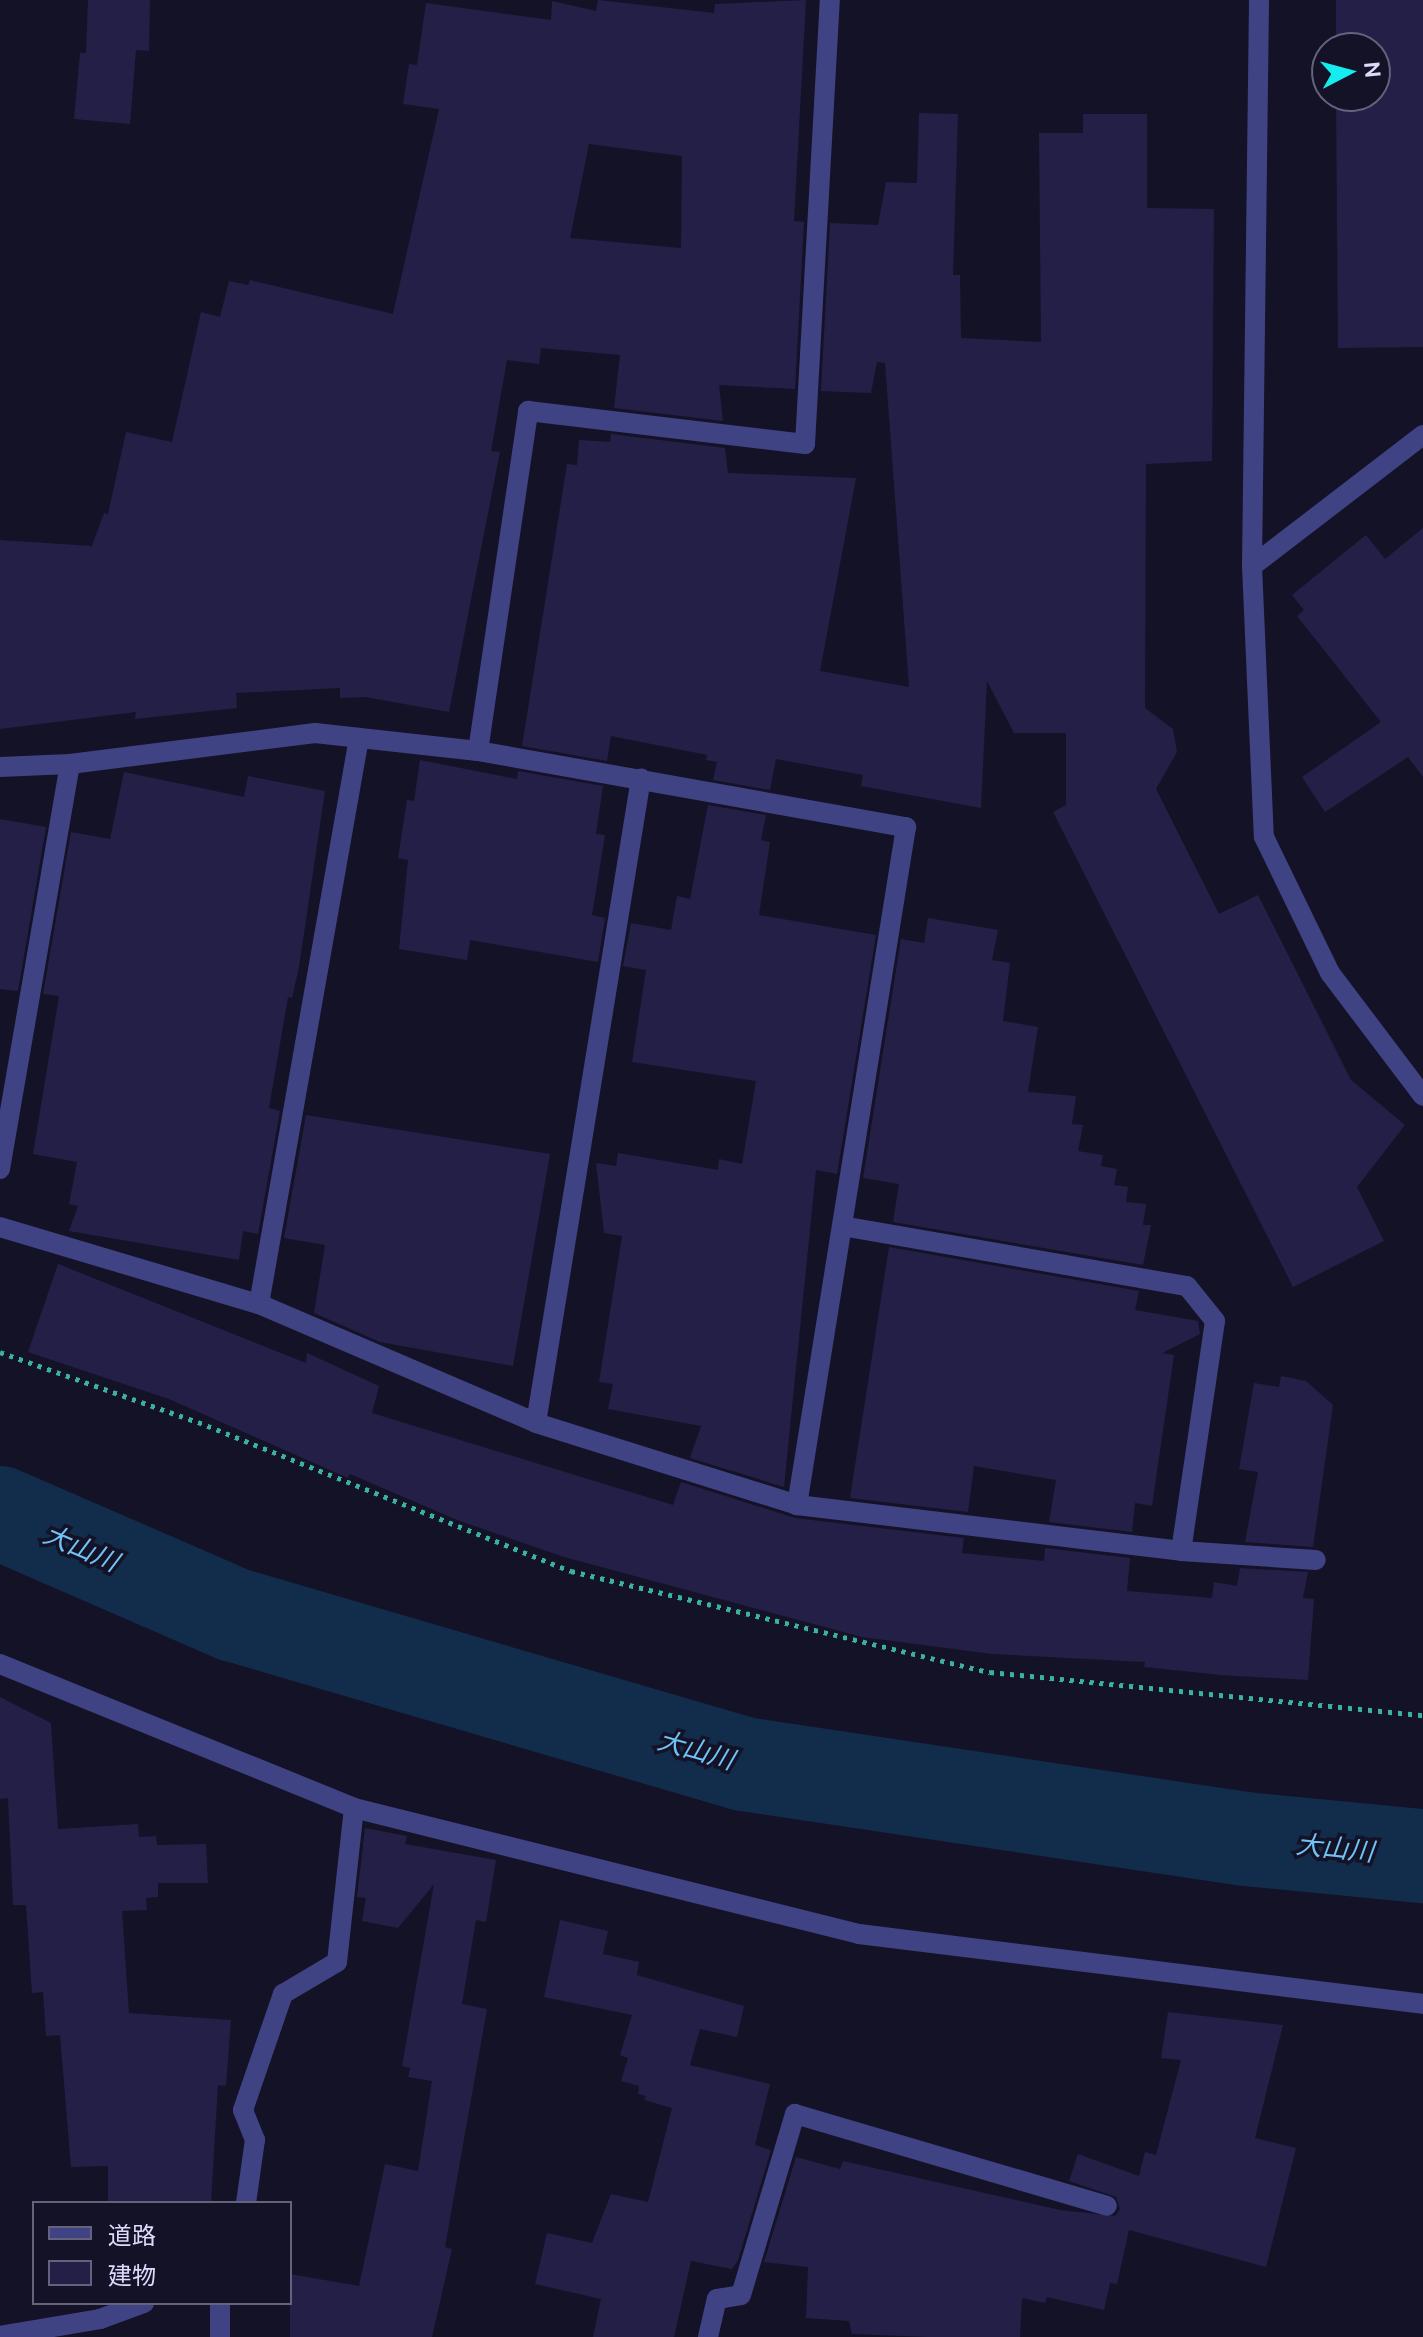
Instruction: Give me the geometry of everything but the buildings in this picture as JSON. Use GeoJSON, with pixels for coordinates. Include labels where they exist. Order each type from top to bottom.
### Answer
{"type":"FeatureCollection","features":[{"type":"Feature","properties":{"kind":"street"},"geometry":{"type":"LineString","coordinates":[[478,751],[528,411],[805,444],[830,0]]}},
{"type":"Feature","properties":{"kind":"street"},"geometry":{"type":"LineString","coordinates":[[1259,0],[1252,566],[1264,837],[1330,973],[1423,1096]]}},
{"type":"Feature","properties":{"kind":"street"},"geometry":{"type":"LineString","coordinates":[[1252,566],[1423,435]]}},
{"type":"Feature","properties":{"kind":"street"},"geometry":{"type":"LineString","coordinates":[[0,767],[70,764],[315,733],[478,751],[906,827],[797,1505]]}},
{"type":"Feature","properties":{"kind":"street"},"geometry":{"type":"LineString","coordinates":[[259,1304],[359,738]]}},
{"type":"Feature","properties":{"kind":"street"},"geometry":{"type":"LineString","coordinates":[[0,1169],[70,764]]}},
{"type":"Feature","properties":{"kind":"street"},"geometry":{"type":"LineString","coordinates":[[536,1423],[641,778]]}},
{"type":"Feature","properties":{"kind":"street"},"geometry":{"type":"LineString","coordinates":[[842,1226],[1187,1286],[1215,1321],[1181,1551]]}},
{"type":"Feature","properties":{"kind":"street"},"geometry":{"type":"LineString","coordinates":[[0,1227],[259,1304],[536,1423],[797,1505],[1181,1551],[1316,1560]]}},
{"type":"Feature","properties":{"kind":"street"},"geometry":{"type":"LineString","coordinates":[[0,1664],[354,1808],[859,1934],[1423,2004]]}},
{"type":"Feature","properties":{"kind":"street"},"geometry":{"type":"LineString","coordinates":[[246,2201],[255,2140],[243,2110],[283,1994],[337,1962],[354,1808]]}},
{"type":"Feature","properties":{"kind":"street"},"geometry":{"type":"LineString","coordinates":[[708,2337],[717,2299],[741,2295],[795,2114],[1107,2206]]}},
{"type":"Feature","properties":{"kind":"street"},"geometry":{"type":"LineString","coordinates":[[0,2336],[100,2319],[138,2305]]}},
{"type":"Feature","properties":{"kind":"street"},"geometry":{"type":"LineString","coordinates":[[220,2305],[220,2337]]}},
{"type":"Feature","properties":{"kind":"path"},"geometry":{"type":"LineString","coordinates":[[0,1352],[198,1422],[571,1571],[990,1672],[1423,1715]]}},
{"type":"Feature","properties":{"kind":"waterway","name":"大山川"},"geometry":{"type":"LineString","coordinates":[[0,1513],[235,1615],[744,1764],[1245,1839],[1423,1856]]}}]}
